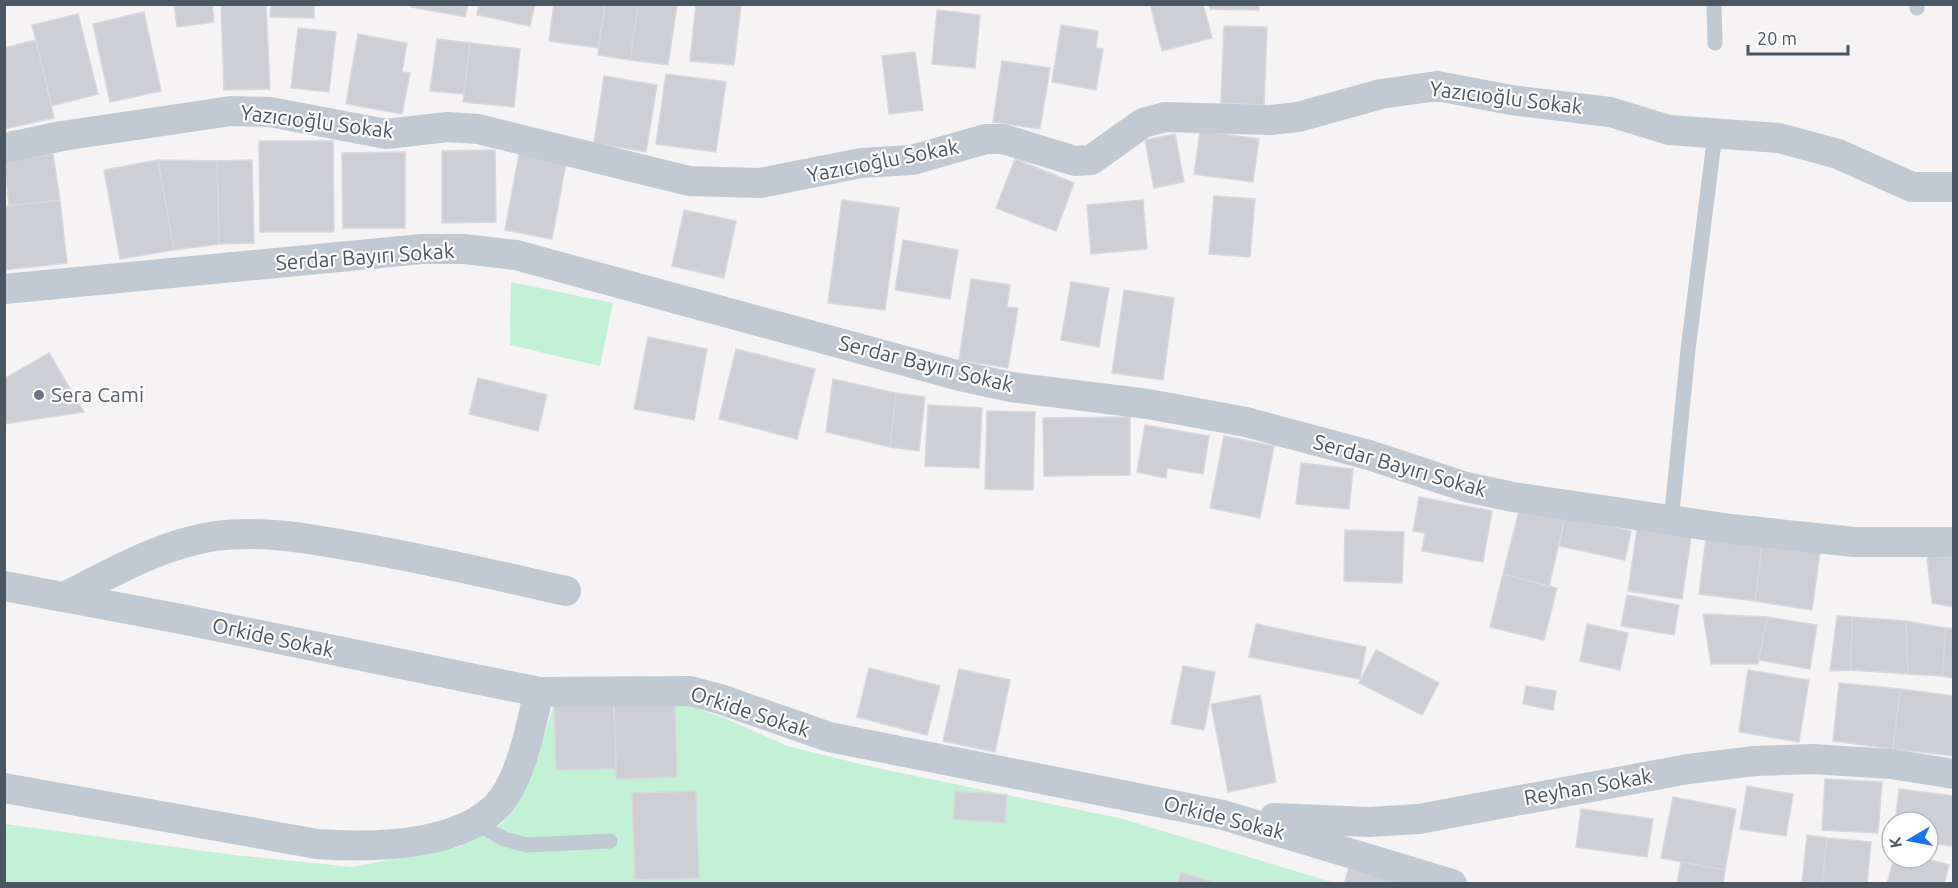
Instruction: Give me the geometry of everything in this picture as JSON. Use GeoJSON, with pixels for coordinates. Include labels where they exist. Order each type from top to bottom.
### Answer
{"type":"FeatureCollection","features":[{"type":"Feature","properties":{"kind":"street","name":"Yazıcıoğlu Sokak"},"geometry":{"type":"LineString","coordinates":[[4,148],[176,118],[231,111],[270,112],[386,134],[448,128],[478,129],[511,135],[629,168],[688,181],[760,183],[861,163],[912,160],[986,139],[1023,143],[1076,161],[1091,160],[1143,123],[1165,117],[1270,120],[1298,117],[1381,94],[1437,86],[1511,100],[1610,112],[1669,130],[1779,138],[1810,145],[1866,164],[1896,182],[1912,187],[1953,187]]}},
{"type":"Feature","properties":{"kind":"street","name":"Serdar Bayırı Sokak"},"geometry":{"type":"LineString","coordinates":[[4,289],[422,249],[464,249],[516,255],[960,376],[1011,387],[1148,404],[1246,422],[1369,455],[1466,488],[1671,522],[1854,542],[1953,542]]}},
{"type":"Feature","properties":{"kind":"street"},"geometry":{"type":"LineString","coordinates":[[64,597],[162,550],[214,536],[252,533],[300,537],[383,551],[566,591]]}},
{"type":"Feature","properties":{"kind":"street","name":"Orkide Sokak"},"geometry":{"type":"LineString","coordinates":[[4,586],[539,692],[690,690],[829,737],[1223,815],[1452,884]]}},
{"type":"Feature","properties":{"kind":"street"},"geometry":{"type":"LineString","coordinates":[[4,788],[316,844],[363,847],[400,844],[438,835],[488,815],[509,790],[524,748],[539,692]]}},
{"type":"Feature","properties":{"kind":"street","name":"Reyhan Sokak"},"geometry":{"type":"LineString","coordinates":[[1223,815],[1329,822],[1419,819],[1688,769],[1755,761],[1812,759],[1891,764],[1953,774]]}},
{"type":"Feature","properties":{"kind":"lane"},"geometry":{"type":"LineString","coordinates":[[1714,4],[1715,44]]}},
{"type":"Feature","properties":{"kind":"lane"},"geometry":{"type":"LineString","coordinates":[[1671,522],[1688,350],[1715,134]]}},
{"type":"Feature","properties":{"kind":"lane"},"geometry":{"type":"LineString","coordinates":[[474,822],[504,839],[527,845],[610,841]]}},
{"type":"Feature","properties":{"kind":"green space"},"geometry":{"type":"Polygon","coordinates":[[[511,282],[613,303],[600,366],[510,345],[511,282]]]}},
{"type":"Feature","properties":{"kind":"green space"},"geometry":{"type":"Polygon","coordinates":[[[675,701],[722,717],[787,746],[877,768],[1123,819],[1335,883],[5,884],[5,824],[234,855],[352,867],[459,847],[503,823],[537,758],[554,704],[675,701]]]}},
{"type":"Feature","properties":{"kind":"building"},"geometry":{"type":"Polygon","coordinates":[[[174,4],[212,4],[214,22],[177,27],[174,4]]]}},
{"type":"Feature","properties":{"kind":"building"},"geometry":{"type":"Polygon","coordinates":[[[266,4],[270,89],[224,90],[221,5],[266,4]]]}},
{"type":"Feature","properties":{"kind":"building"},"geometry":{"type":"Polygon","coordinates":[[[271,4],[314,4],[314,18],[270,17],[271,4]]]}},
{"type":"Feature","properties":{"kind":"building"},"geometry":{"type":"Polygon","coordinates":[[[412,4],[468,4],[465,17],[411,7],[412,4]]]}},
{"type":"Feature","properties":{"kind":"building"},"geometry":{"type":"Polygon","coordinates":[[[479,4],[535,4],[530,26],[477,15],[479,4]]]}},
{"type":"Feature","properties":{"kind":"building"},"geometry":{"type":"Polygon","coordinates":[[[554,4],[605,4],[598,48],[549,41],[554,4]]]}},
{"type":"Feature","properties":{"kind":"building"},"geometry":{"type":"Polygon","coordinates":[[[605,4],[638,4],[630,60],[598,55],[605,4]]]}},
{"type":"Feature","properties":{"kind":"building"},"geometry":{"type":"Polygon","coordinates":[[[638,4],[677,5],[668,65],[630,60],[638,4]]]}},
{"type":"Feature","properties":{"kind":"building"},"geometry":{"type":"Polygon","coordinates":[[[696,4],[741,4],[734,65],[690,61],[696,4]]]}},
{"type":"Feature","properties":{"kind":"building"},"geometry":{"type":"Polygon","coordinates":[[[1150,4],[1203,4],[1212,38],[1162,51],[1150,4]]]}},
{"type":"Feature","properties":{"kind":"building"},"geometry":{"type":"Polygon","coordinates":[[[1210,4],[1259,4],[1259,10],[1210,9],[1210,4]]]}},
{"type":"Feature","properties":{"kind":"building"},"geometry":{"type":"Polygon","coordinates":[[[937,10],[980,15],[975,68],[932,64],[937,10]]]}},
{"type":"Feature","properties":{"kind":"building"},"geometry":{"type":"Polygon","coordinates":[[[144,12],[161,91],[110,102],[93,24],[144,12]]]}},
{"type":"Feature","properties":{"kind":"building"},"geometry":{"type":"Polygon","coordinates":[[[78,14],[98,94],[52,106],[32,25],[78,14]]]}},
{"type":"Feature","properties":{"kind":"building"},"geometry":{"type":"Polygon","coordinates":[[[1061,25],[1098,31],[1096,48],[1103,49],[1096,90],[1052,82],[1061,25]]]}},
{"type":"Feature","properties":{"kind":"building"},"geometry":{"type":"Polygon","coordinates":[[[1224,26],[1267,27],[1264,105],[1221,103],[1224,26]]]}},
{"type":"Feature","properties":{"kind":"building"},"geometry":{"type":"Polygon","coordinates":[[[298,28],[336,32],[329,92],[291,88],[298,28]]]}},
{"type":"Feature","properties":{"kind":"building"},"geometry":{"type":"Polygon","coordinates":[[[358,34],[407,43],[402,72],[410,73],[402,114],[346,104],[358,34]]]}},
{"type":"Feature","properties":{"kind":"building"},"geometry":{"type":"Polygon","coordinates":[[[437,39],[470,43],[464,94],[430,91],[437,39]]]}},
{"type":"Feature","properties":{"kind":"building"},"geometry":{"type":"Polygon","coordinates":[[[36,40],[54,118],[4,129],[4,48],[36,40]]]}},
{"type":"Feature","properties":{"kind":"building"},"geometry":{"type":"Polygon","coordinates":[[[470,43],[520,49],[514,107],[463,102],[470,43]]]}},
{"type":"Feature","properties":{"kind":"building"},"geometry":{"type":"Polygon","coordinates":[[[915,52],[923,110],[889,114],[882,56],[915,52]]]}},
{"type":"Feature","properties":{"kind":"building"},"geometry":{"type":"Polygon","coordinates":[[[1002,61],[1050,68],[1040,129],[993,122],[1002,61]]]}},
{"type":"Feature","properties":{"kind":"building"},"geometry":{"type":"Polygon","coordinates":[[[666,74],[726,82],[716,152],[656,144],[666,74]]]}},
{"type":"Feature","properties":{"kind":"building"},"geometry":{"type":"Polygon","coordinates":[[[604,76],[657,85],[646,152],[594,143],[604,76]]]}},
{"type":"Feature","properties":{"kind":"building"},"geometry":{"type":"Polygon","coordinates":[[[1200,131],[1259,139],[1253,182],[1194,174],[1200,131]]]}},
{"type":"Feature","properties":{"kind":"building"},"geometry":{"type":"Polygon","coordinates":[[[1175,134],[1184,182],[1154,188],[1145,140],[1175,134]]]}},
{"type":"Feature","properties":{"kind":"building"},"geometry":{"type":"Polygon","coordinates":[[[259,141],[333,141],[334,232],[260,232],[259,141]]]}},
{"type":"Feature","properties":{"kind":"building"},"geometry":{"type":"Polygon","coordinates":[[[495,150],[496,222],[442,223],[442,151],[495,150]]]}},
{"type":"Feature","properties":{"kind":"building"},"geometry":{"type":"Polygon","coordinates":[[[405,152],[405,228],[343,228],[342,153],[405,152]]]}},
{"type":"Feature","properties":{"kind":"building"},"geometry":{"type":"Polygon","coordinates":[[[53,154],[60,200],[9,206],[4,160],[53,154]]]}},
{"type":"Feature","properties":{"kind":"building"},"geometry":{"type":"Polygon","coordinates":[[[519,154],[566,163],[552,239],[505,230],[519,154]]]}},
{"type":"Feature","properties":{"kind":"building"},"geometry":{"type":"Polygon","coordinates":[[[1015,159],[1074,183],[1056,231],[996,208],[1015,159]]]}},
{"type":"Feature","properties":{"kind":"building"},"geometry":{"type":"Polygon","coordinates":[[[158,160],[217,161],[219,244],[174,250],[158,160]]]}},
{"type":"Feature","properties":{"kind":"building"},"geometry":{"type":"Polygon","coordinates":[[[158,160],[174,250],[120,259],[104,170],[158,160]]]}},
{"type":"Feature","properties":{"kind":"building"},"geometry":{"type":"Polygon","coordinates":[[[252,160],[254,243],[219,244],[217,161],[252,160]]]}},
{"type":"Feature","properties":{"kind":"building"},"geometry":{"type":"Polygon","coordinates":[[[1214,196],[1255,199],[1250,257],[1209,254],[1214,196]]]}},
{"type":"Feature","properties":{"kind":"building"},"geometry":{"type":"Polygon","coordinates":[[[60,200],[67,263],[4,270],[4,206],[60,200]]]}},
{"type":"Feature","properties":{"kind":"building"},"geometry":{"type":"Polygon","coordinates":[[[842,200],[899,208],[885,310],[828,303],[842,200]]]}},
{"type":"Feature","properties":{"kind":"building"},"geometry":{"type":"Polygon","coordinates":[[[1143,200],[1147,249],[1091,254],[1087,205],[1143,200]]]}},
{"type":"Feature","properties":{"kind":"building"},"geometry":{"type":"Polygon","coordinates":[[[684,210],[736,221],[724,278],[672,266],[684,210]]]}},
{"type":"Feature","properties":{"kind":"building"},"geometry":{"type":"Polygon","coordinates":[[[903,240],[958,250],[950,299],[895,290],[903,240]]]}},
{"type":"Feature","properties":{"kind":"building"},"geometry":{"type":"Polygon","coordinates":[[[971,279],[1010,285],[1007,307],[1018,308],[1008,368],[959,360],[971,279]]]}},
{"type":"Feature","properties":{"kind":"building"},"geometry":{"type":"Polygon","coordinates":[[[1071,282],[1109,288],[1099,347],[1061,340],[1071,282]]]}},
{"type":"Feature","properties":{"kind":"building"},"geometry":{"type":"Polygon","coordinates":[[[1124,290],[1174,298],[1163,380],[1112,373],[1124,290]]]}},
{"type":"Feature","properties":{"kind":"building"},"geometry":{"type":"Polygon","coordinates":[[[648,337],[707,349],[694,420],[634,409],[648,337]]]}},
{"type":"Feature","properties":{"kind":"building"},"geometry":{"type":"Polygon","coordinates":[[[736,349],[815,369],[797,439],[719,419],[736,349]]]}},
{"type":"Feature","properties":{"kind":"building","name":"Sera Cami"},"geometry":{"type":"Polygon","coordinates":[[[49,353],[84,412],[4,424],[4,379],[49,353]]]}},
{"type":"Feature","properties":{"kind":"building"},"geometry":{"type":"Polygon","coordinates":[[[478,378],[547,395],[538,431],[469,414],[478,378]]]}},
{"type":"Feature","properties":{"kind":"building"},"geometry":{"type":"Polygon","coordinates":[[[833,379],[896,393],[890,447],[826,432],[833,379]]]}},
{"type":"Feature","properties":{"kind":"building"},"geometry":{"type":"Polygon","coordinates":[[[896,393],[925,397],[919,451],[890,447],[896,393]]]}},
{"type":"Feature","properties":{"kind":"building"},"geometry":{"type":"Polygon","coordinates":[[[928,405],[982,408],[979,468],[925,466],[928,405]]]}},
{"type":"Feature","properties":{"kind":"building"},"geometry":{"type":"Polygon","coordinates":[[[987,411],[1035,412],[1033,490],[985,489],[987,411]]]}},
{"type":"Feature","properties":{"kind":"building"},"geometry":{"type":"Polygon","coordinates":[[[1130,417],[1130,475],[1044,476],[1043,418],[1130,417]]]}},
{"type":"Feature","properties":{"kind":"building"},"geometry":{"type":"Polygon","coordinates":[[[1145,425],[1209,436],[1203,474],[1167,468],[1166,478],[1137,472],[1145,425]]]}},
{"type":"Feature","properties":{"kind":"building"},"geometry":{"type":"Polygon","coordinates":[[[1224,436],[1274,446],[1260,518],[1210,508],[1224,436]]]}},
{"type":"Feature","properties":{"kind":"building"},"geometry":{"type":"Polygon","coordinates":[[[1301,463],[1353,469],[1349,509],[1296,504],[1301,463]]]}},
{"type":"Feature","properties":{"kind":"building"},"geometry":{"type":"Polygon","coordinates":[[[1419,497],[1492,511],[1483,562],[1422,551],[1425,533],[1413,531],[1419,497]]]}},
{"type":"Feature","properties":{"kind":"building"},"geometry":{"type":"Polygon","coordinates":[[[1520,507],[1565,517],[1549,586],[1503,574],[1520,507]]]}},
{"type":"Feature","properties":{"kind":"building"},"geometry":{"type":"Polygon","coordinates":[[[1565,517],[1631,531],[1625,560],[1559,546],[1565,517]]]}},
{"type":"Feature","properties":{"kind":"building"},"geometry":{"type":"Polygon","coordinates":[[[1637,529],[1691,537],[1682,599],[1628,591],[1637,529]]]}},
{"type":"Feature","properties":{"kind":"building"},"geometry":{"type":"Polygon","coordinates":[[[1345,530],[1404,532],[1402,583],[1344,581],[1345,530]]]}},
{"type":"Feature","properties":{"kind":"building"},"geometry":{"type":"Polygon","coordinates":[[[1706,538],[1762,545],[1755,601],[1699,594],[1706,538]]]}},
{"type":"Feature","properties":{"kind":"building"},"geometry":{"type":"Polygon","coordinates":[[[1762,545],[1820,552],[1812,610],[1755,601],[1762,545]]]}},
{"type":"Feature","properties":{"kind":"building"},"geometry":{"type":"Polygon","coordinates":[[[1927,556],[1954,558],[1954,607],[1932,603],[1927,556]]]}},
{"type":"Feature","properties":{"kind":"building"},"geometry":{"type":"Polygon","coordinates":[[[1503,574],[1557,588],[1544,640],[1490,627],[1503,574]]]}},
{"type":"Feature","properties":{"kind":"building"},"geometry":{"type":"Polygon","coordinates":[[[1627,595],[1679,605],[1674,635],[1621,626],[1627,595]]]}},
{"type":"Feature","properties":{"kind":"building"},"geometry":{"type":"Polygon","coordinates":[[[1703,614],[1767,617],[1758,664],[1711,664],[1703,614]]]}},
{"type":"Feature","properties":{"kind":"building"},"geometry":{"type":"Polygon","coordinates":[[[1837,616],[1852,617],[1851,670],[1830,671],[1837,616]]]}},
{"type":"Feature","properties":{"kind":"building"},"geometry":{"type":"Polygon","coordinates":[[[1767,617],[1817,625],[1810,669],[1759,660],[1767,617]]]}},
{"type":"Feature","properties":{"kind":"building"},"geometry":{"type":"Polygon","coordinates":[[[1852,617],[1906,621],[1908,674],[1851,670],[1852,617]]]}},
{"type":"Feature","properties":{"kind":"building"},"geometry":{"type":"Polygon","coordinates":[[[1906,621],[1946,628],[1942,676],[1908,674],[1906,621]]]}},
{"type":"Feature","properties":{"kind":"building"},"geometry":{"type":"Polygon","coordinates":[[[1256,624],[1366,647],[1360,679],[1249,657],[1256,624]]]}},
{"type":"Feature","properties":{"kind":"building"},"geometry":{"type":"Polygon","coordinates":[[[1587,624],[1628,633],[1620,670],[1580,661],[1587,624]]]}},
{"type":"Feature","properties":{"kind":"building"},"geometry":{"type":"Polygon","coordinates":[[[1946,628],[1954,629],[1954,678],[1942,676],[1946,628]]]}},
{"type":"Feature","properties":{"kind":"building"},"geometry":{"type":"Polygon","coordinates":[[[1376,650],[1439,683],[1422,715],[1359,683],[1376,650]]]}},
{"type":"Feature","properties":{"kind":"building"},"geometry":{"type":"Polygon","coordinates":[[[1183,666],[1215,672],[1204,730],[1171,724],[1183,666]]]}},
{"type":"Feature","properties":{"kind":"building"},"geometry":{"type":"Polygon","coordinates":[[[869,668],[940,686],[927,735],[857,717],[869,668]]]}},
{"type":"Feature","properties":{"kind":"building"},"geometry":{"type":"Polygon","coordinates":[[[959,669],[1010,680],[995,752],[943,741],[959,669]]]}},
{"type":"Feature","properties":{"kind":"building"},"geometry":{"type":"Polygon","coordinates":[[[1748,670],[1809,680],[1799,742],[1739,732],[1748,670]]]}},
{"type":"Feature","properties":{"kind":"building"},"geometry":{"type":"Polygon","coordinates":[[[1839,683],[1900,689],[1893,749],[1833,741],[1839,683]]]}},
{"type":"Feature","properties":{"kind":"building"},"geometry":{"type":"Polygon","coordinates":[[[1526,686],[1556,691],[1553,710],[1523,704],[1526,686]]]}},
{"type":"Feature","properties":{"kind":"building"},"geometry":{"type":"Polygon","coordinates":[[[1900,689],[1954,696],[1954,756],[1893,749],[1900,689]]]}},
{"type":"Feature","properties":{"kind":"building"},"geometry":{"type":"Polygon","coordinates":[[[1260,695],[1276,782],[1228,792],[1211,704],[1260,695]]]}},
{"type":"Feature","properties":{"kind":"building"},"geometry":{"type":"Polygon","coordinates":[[[675,701],[677,777],[616,779],[614,703],[675,701]]]}},
{"type":"Feature","properties":{"kind":"building"},"geometry":{"type":"Polygon","coordinates":[[[614,703],[616,769],[556,770],[554,704],[614,703]]]}},
{"type":"Feature","properties":{"kind":"building"},"geometry":{"type":"Polygon","coordinates":[[[1825,779],[1882,782],[1878,833],[1822,830],[1825,779]]]}},
{"type":"Feature","properties":{"kind":"building"},"geometry":{"type":"Polygon","coordinates":[[[1747,786],[1793,794],[1786,836],[1740,829],[1747,786]]]}},
{"type":"Feature","properties":{"kind":"building"},"geometry":{"type":"Polygon","coordinates":[[[1899,789],[1954,796],[1952,846],[1940,844],[1940,810],[1896,810],[1899,789]]]}},
{"type":"Feature","properties":{"kind":"building"},"geometry":{"type":"Polygon","coordinates":[[[696,791],[699,878],[635,880],[632,793],[696,791]]]}},
{"type":"Feature","properties":{"kind":"building"},"geometry":{"type":"Polygon","coordinates":[[[955,791],[1007,795],[1005,823],[953,819],[955,791]]]}},
{"type":"Feature","properties":{"kind":"building"},"geometry":{"type":"Polygon","coordinates":[[[1673,797],[1736,809],[1725,870],[1661,858],[1673,797]]]}},
{"type":"Feature","properties":{"kind":"building"},"geometry":{"type":"Polygon","coordinates":[[[1581,809],[1653,819],[1647,857],[1576,847],[1581,809]]]}},
{"type":"Feature","properties":{"kind":"building"},"geometry":{"type":"Polygon","coordinates":[[[1807,835],[1827,838],[1822,884],[1802,884],[1807,835]]]}},
{"type":"Feature","properties":{"kind":"building"},"geometry":{"type":"Polygon","coordinates":[[[1827,838],[1871,842],[1867,884],[1822,884],[1827,838]]]}},
{"type":"Feature","properties":{"kind":"building"},"geometry":{"type":"Polygon","coordinates":[[[1681,862],[1725,870],[1723,884],[1677,884],[1681,862]]]}},
{"type":"Feature","properties":{"kind":"building"},"geometry":{"type":"Polygon","coordinates":[[[1940,863],[1949,865],[1944,884],[1887,884],[1891,870],[1940,870],[1940,863]]]}},
{"type":"Feature","properties":{"kind":"building"},"geometry":{"type":"Polygon","coordinates":[[[1349,867],[1406,884],[1344,884],[1349,867]]]}},
{"type":"Feature","properties":{"kind":"building"},"geometry":{"type":"Polygon","coordinates":[[[1181,872],[1219,884],[1177,884],[1181,872]]]}},
{"type":"Feature","properties":{"kind":"place","name":"Sera Cami"},"geometry":{"type":"Point","coordinates":[39,395]}}]}
